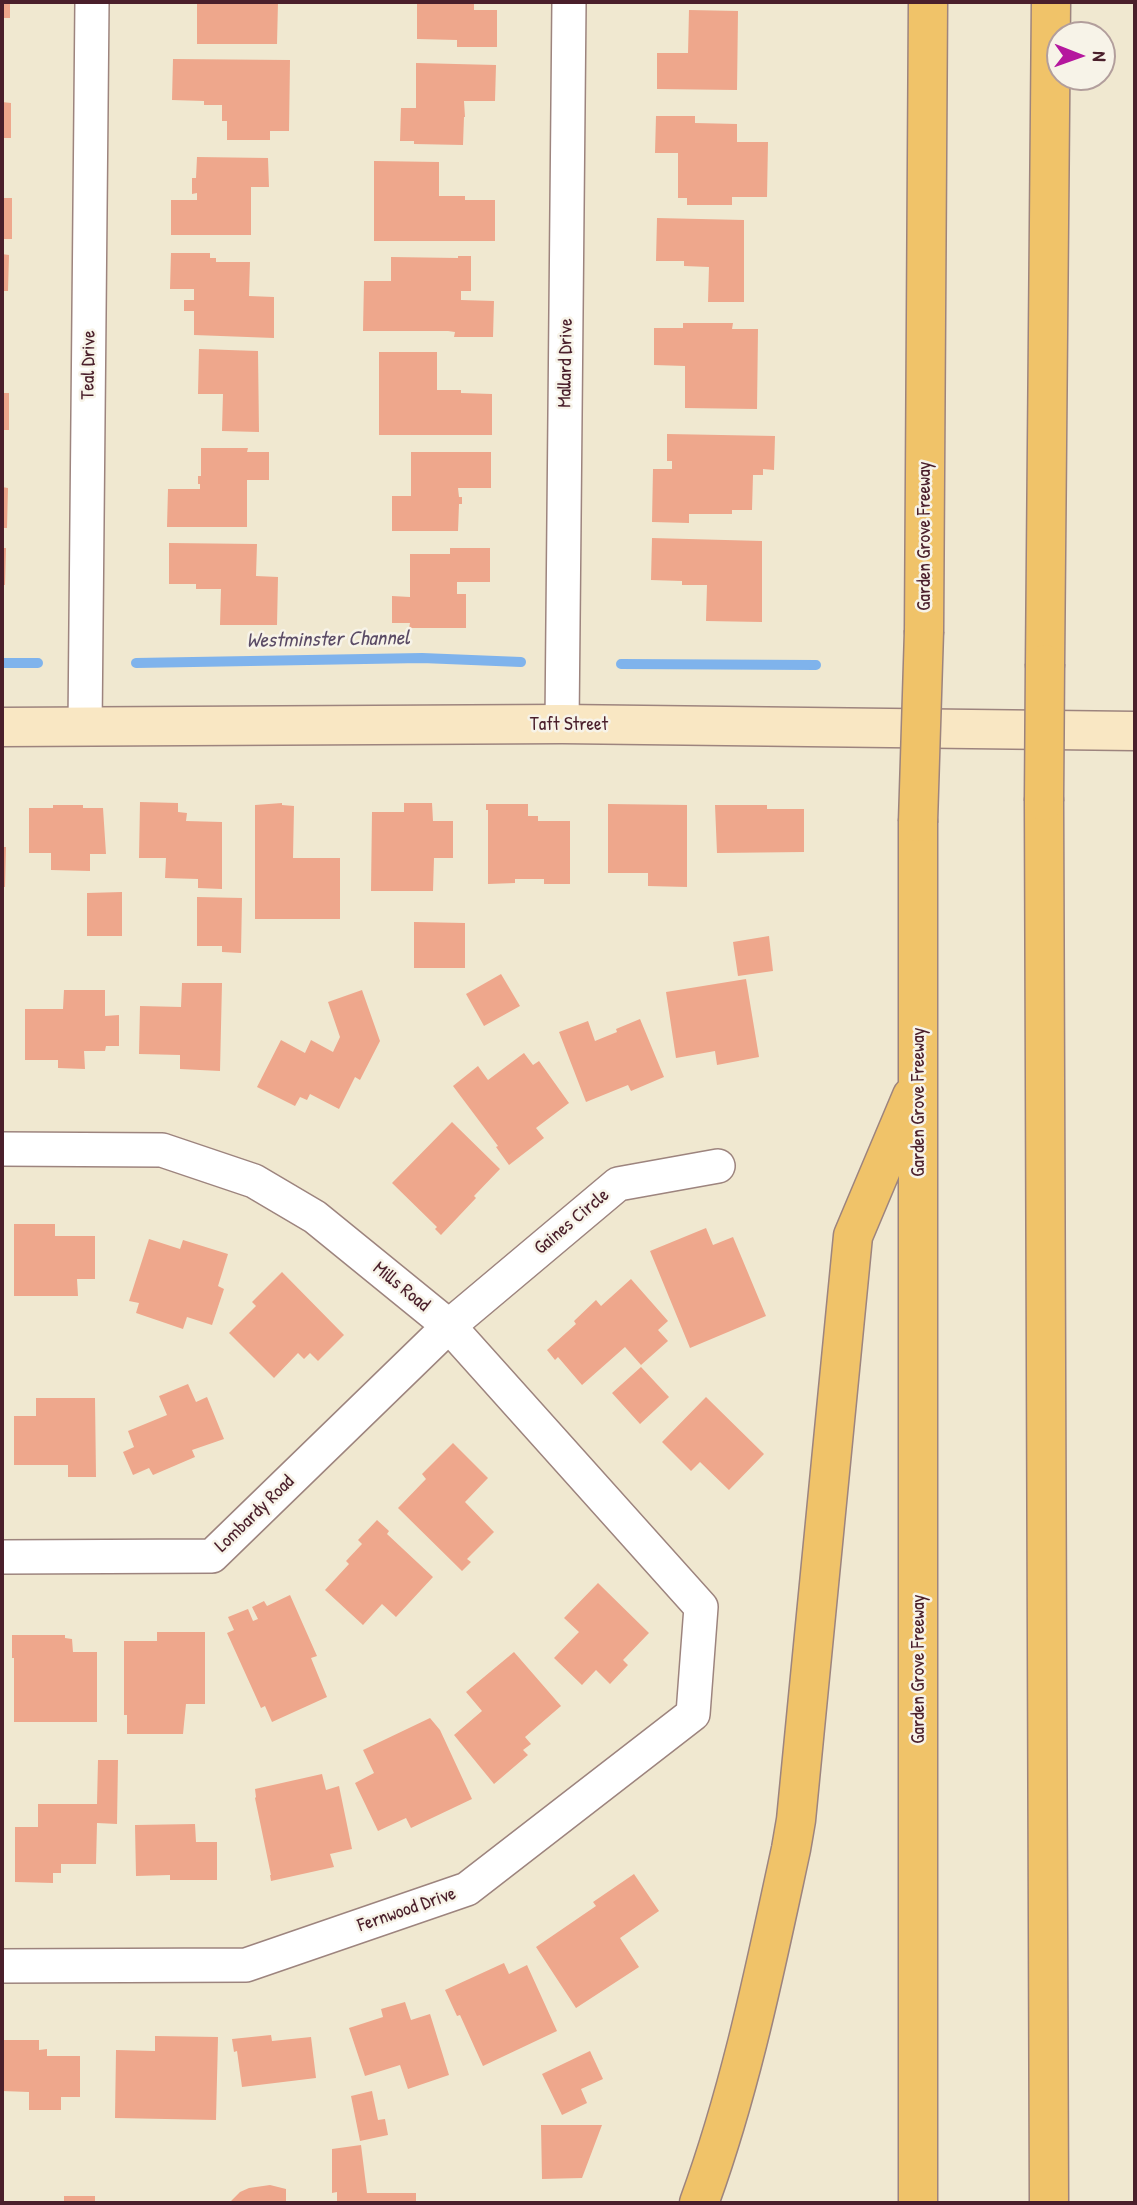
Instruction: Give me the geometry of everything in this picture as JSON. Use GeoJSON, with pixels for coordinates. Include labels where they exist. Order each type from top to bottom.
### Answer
{"type":"FeatureCollection","features":[{"type":"Feature","properties":{"kind":"highway","name":"Garden Grove Freeway"},"geometry":{"type":"LineString","coordinates":[[918,2203],[918,822],[925,631],[928,2]]}},
{"type":"Feature","properties":{"kind":"highway"},"geometry":{"type":"LineString","coordinates":[[1049,2203],[1044,801],[1051,2]]}},
{"type":"Feature","properties":{"kind":"highway"},"geometry":{"type":"LineString","coordinates":[[699,2203],[747,2047],[796,1820],[853,1236],[919,1077]]}},
{"type":"Feature","properties":{"kind":"street","name":"Teal Drive"},"geometry":{"type":"LineString","coordinates":[[85,727],[92,2]]}},
{"type":"Feature","properties":{"kind":"street","name":"Mallard Drive"},"geometry":{"type":"LineString","coordinates":[[562,724],[569,2]]}},
{"type":"Feature","properties":{"kind":"street","name":"Taft Street"},"geometry":{"type":"LineString","coordinates":[[2,727],[562,724],[1135,731]]}},
{"type":"Feature","properties":{"kind":"street","name":"Mills Road"},"geometry":{"type":"LineString","coordinates":[[2,1149],[162,1150],[254,1181],[315,1217],[449,1326],[701,1607]]}},
{"type":"Feature","properties":{"kind":"street","name":"Gaines Circle"},"geometry":{"type":"LineString","coordinates":[[449,1326],[618,1184],[718,1166]]}},
{"type":"Feature","properties":{"kind":"street","name":"Lombardy Road"},"geometry":{"type":"LineString","coordinates":[[2,1557],[212,1556],[449,1326]]}},
{"type":"Feature","properties":{"kind":"street","name":"Fernwood Drive"},"geometry":{"type":"LineString","coordinates":[[2,1966],[246,1965],[467,1889],[693,1714],[701,1607]]}},
{"type":"Feature","properties":{"kind":"building"},"geometry":{"type":"Polygon","coordinates":[[[2,2],[10,2],[10,18],[2,18],[2,2]]]}},
{"type":"Feature","properties":{"kind":"building"},"geometry":{"type":"Polygon","coordinates":[[[197,2],[278,2],[277,44],[197,44],[197,2]]]}},
{"type":"Feature","properties":{"kind":"building"},"geometry":{"type":"Polygon","coordinates":[[[417,2],[474,2],[474,10],[497,10],[497,47],[457,47],[457,40],[417,39],[417,2]]]}},
{"type":"Feature","properties":{"kind":"building"},"geometry":{"type":"Polygon","coordinates":[[[689,10],[738,11],[737,90],[657,89],[657,53],[688,53],[689,10]]]}},
{"type":"Feature","properties":{"kind":"building"},"geometry":{"type":"Polygon","coordinates":[[[173,59],[290,60],[289,131],[270,131],[270,140],[227,140],[227,121],[222,121],[222,105],[204,105],[204,101],[172,100],[173,59]]]}},
{"type":"Feature","properties":{"kind":"building"},"geometry":{"type":"Polygon","coordinates":[[[416,63],[496,65],[495,101],[464,101],[463,145],[414,144],[414,141],[400,141],[401,108],[416,108],[416,63]]]}},
{"type":"Feature","properties":{"kind":"building"},"geometry":{"type":"Polygon","coordinates":[[[2,102],[11,103],[11,138],[2,138],[2,102]]]}},
{"type":"Feature","properties":{"kind":"building"},"geometry":{"type":"Polygon","coordinates":[[[656,116],[695,116],[695,123],[737,124],[737,142],[768,142],[767,197],[732,197],[732,205],[687,205],[687,198],[678,198],[678,153],[655,153],[656,116]]]}},
{"type":"Feature","properties":{"kind":"building"},"geometry":{"type":"Polygon","coordinates":[[[197,157],[268,158],[269,187],[251,187],[251,235],[171,235],[171,200],[197,200],[197,193],[192,194],[192,178],[196,178],[197,157]]]}},
{"type":"Feature","properties":{"kind":"building"},"geometry":{"type":"Polygon","coordinates":[[[374,161],[439,162],[439,196],[465,196],[465,200],[495,200],[495,241],[374,241],[374,161]]]}},
{"type":"Feature","properties":{"kind":"building"},"geometry":{"type":"Polygon","coordinates":[[[2,198],[12,198],[12,239],[2,239],[2,198]]]}},
{"type":"Feature","properties":{"kind":"building"},"geometry":{"type":"Polygon","coordinates":[[[657,218],[744,220],[744,302],[708,302],[709,267],[684,266],[684,261],[656,261],[657,218]]]}},
{"type":"Feature","properties":{"kind":"building"},"geometry":{"type":"Polygon","coordinates":[[[171,253],[210,253],[210,258],[216,258],[216,262],[250,262],[249,296],[274,297],[274,338],[194,335],[194,311],[184,311],[184,300],[194,300],[194,289],[170,289],[171,253]]]}},
{"type":"Feature","properties":{"kind":"building"},"geometry":{"type":"Polygon","coordinates":[[[2,254],[9,255],[8,291],[2,291],[2,254]]]}},
{"type":"Feature","properties":{"kind":"building"},"geometry":{"type":"Polygon","coordinates":[[[471,256],[471,291],[461,291],[461,300],[494,301],[493,337],[454,337],[455,332],[448,331],[363,331],[364,281],[391,281],[391,257],[471,256]]]}},
{"type":"Feature","properties":{"kind":"building"},"geometry":{"type":"Polygon","coordinates":[[[683,323],[733,323],[732,329],[758,329],[757,409],[685,408],[685,366],[654,365],[654,328],[683,328],[683,323]]]}},
{"type":"Feature","properties":{"kind":"building"},"geometry":{"type":"Polygon","coordinates":[[[199,349],[258,351],[259,432],[222,431],[223,394],[198,394],[199,349]]]}},
{"type":"Feature","properties":{"kind":"building"},"geometry":{"type":"Polygon","coordinates":[[[379,352],[437,352],[437,390],[492,394],[492,435],[379,435],[379,352]]]}},
{"type":"Feature","properties":{"kind":"building"},"geometry":{"type":"Polygon","coordinates":[[[2,393],[9,393],[9,430],[2,430],[2,393]]]}},
{"type":"Feature","properties":{"kind":"building"},"geometry":{"type":"Polygon","coordinates":[[[667,434],[775,436],[774,470],[763,469],[763,475],[753,475],[752,510],[732,510],[732,514],[689,514],[689,523],[652,522],[653,469],[672,469],[672,461],[667,461],[667,434]]]}},
{"type":"Feature","properties":{"kind":"building"},"geometry":{"type":"Polygon","coordinates":[[[201,448],[248,448],[247,452],[269,452],[269,480],[247,480],[247,527],[167,527],[168,489],[200,489],[198,476],[201,476],[201,448]]]}},
{"type":"Feature","properties":{"kind":"building"},"geometry":{"type":"Polygon","coordinates":[[[411,452],[491,452],[491,488],[458,488],[462,504],[459,504],[458,531],[392,531],[392,496],[411,496],[411,452]]]}},
{"type":"Feature","properties":{"kind":"building"},"geometry":{"type":"Polygon","coordinates":[[[2,487],[8,488],[7,528],[2,528],[2,487]]]}},
{"type":"Feature","properties":{"kind":"building"},"geometry":{"type":"Polygon","coordinates":[[[652,538],[762,541],[762,622],[706,621],[707,585],[682,585],[682,581],[651,580],[652,538]]]}},
{"type":"Feature","properties":{"kind":"building"},"geometry":{"type":"Polygon","coordinates":[[[169,543],[257,544],[256,576],[278,577],[277,625],[220,625],[221,589],[196,589],[196,584],[169,584],[169,543]]]}},
{"type":"Feature","properties":{"kind":"building"},"geometry":{"type":"Polygon","coordinates":[[[2,548],[6,548],[5,585],[2,585],[2,548]]]}},
{"type":"Feature","properties":{"kind":"building"},"geometry":{"type":"Polygon","coordinates":[[[450,548],[490,548],[490,582],[457,582],[457,594],[466,594],[466,628],[409,628],[410,623],[392,623],[392,596],[410,597],[410,554],[450,554],[450,548]]]}},
{"type":"Feature","properties":{"kind":"building"},"geometry":{"type":"Polygon","coordinates":[[[140,802],[178,803],[178,812],[187,813],[186,821],[222,822],[222,889],[198,888],[198,879],[165,878],[166,858],[139,858],[140,802]]]}},
{"type":"Feature","properties":{"kind":"building"},"geometry":{"type":"Polygon","coordinates":[[[282,803],[294,806],[293,858],[340,858],[340,919],[255,919],[255,805],[282,803]]]}},
{"type":"Feature","properties":{"kind":"building"},"geometry":{"type":"Polygon","coordinates":[[[404,803],[432,803],[433,821],[453,821],[453,858],[434,858],[433,891],[371,891],[372,812],[404,812],[404,803]]]}},
{"type":"Feature","properties":{"kind":"building"},"geometry":{"type":"Polygon","coordinates":[[[486,804],[528,804],[528,816],[538,816],[538,821],[570,821],[570,884],[544,884],[544,879],[515,879],[515,883],[488,884],[486,804]]]}},
{"type":"Feature","properties":{"kind":"building"},"geometry":{"type":"Polygon","coordinates":[[[608,804],[687,805],[687,887],[648,886],[648,873],[608,873],[608,804]]]}},
{"type":"Feature","properties":{"kind":"building"},"geometry":{"type":"Polygon","coordinates":[[[53,805],[103,808],[106,854],[90,854],[90,871],[51,870],[51,853],[29,853],[29,808],[53,808],[53,805]]]}},
{"type":"Feature","properties":{"kind":"building"},"geometry":{"type":"Polygon","coordinates":[[[715,805],[767,805],[767,809],[804,809],[804,852],[717,853],[715,805]]]}},
{"type":"Feature","properties":{"kind":"building"},"geometry":{"type":"Polygon","coordinates":[[[2,847],[6,847],[5,887],[2,887],[2,847]]]}},
{"type":"Feature","properties":{"kind":"building"},"geometry":{"type":"Polygon","coordinates":[[[122,892],[122,936],[87,936],[87,893],[122,892]]]}},
{"type":"Feature","properties":{"kind":"building"},"geometry":{"type":"Polygon","coordinates":[[[197,897],[242,898],[241,953],[222,952],[222,946],[197,946],[197,897]]]}},
{"type":"Feature","properties":{"kind":"building"},"geometry":{"type":"Polygon","coordinates":[[[414,922],[465,923],[465,968],[414,968],[414,922]]]}},
{"type":"Feature","properties":{"kind":"building"},"geometry":{"type":"Polygon","coordinates":[[[769,936],[773,971],[738,976],[733,942],[769,936]]]}},
{"type":"Feature","properties":{"kind":"building"},"geometry":{"type":"Polygon","coordinates":[[[501,974],[520,1006],[484,1026],[466,994],[501,974]]]}},
{"type":"Feature","properties":{"kind":"building"},"geometry":{"type":"Polygon","coordinates":[[[746,979],[759,1057],[717,1065],[715,1051],[676,1058],[666,992],[746,979]]]}},
{"type":"Feature","properties":{"kind":"building"},"geometry":{"type":"Polygon","coordinates":[[[182,983],[222,983],[220,1071],[180,1069],[180,1055],[139,1054],[140,1006],[181,1007],[182,983]]]}},
{"type":"Feature","properties":{"kind":"building"},"geometry":{"type":"Polygon","coordinates":[[[64,990],[105,990],[105,1016],[119,1015],[119,1046],[106,1046],[105,1051],[84,1051],[85,1069],[58,1068],[58,1060],[25,1060],[25,1009],[63,1009],[64,990]]]}},
{"type":"Feature","properties":{"kind":"building"},"geometry":{"type":"Polygon","coordinates":[[[362,990],[380,1041],[360,1080],[355,1077],[339,1109],[310,1094],[307,1100],[300,1097],[295,1106],[257,1087],[281,1040],[305,1053],[311,1040],[333,1052],[340,1037],[328,1002],[362,990]]]}},
{"type":"Feature","properties":{"kind":"building"},"geometry":{"type":"Polygon","coordinates":[[[640,1019],[664,1077],[631,1091],[628,1085],[586,1102],[559,1032],[588,1021],[595,1041],[640,1019]]]}},
{"type":"Feature","properties":{"kind":"building"},"geometry":{"type":"Polygon","coordinates":[[[524,1053],[533,1065],[539,1061],[569,1103],[536,1128],[544,1138],[509,1165],[453,1086],[478,1066],[488,1080],[524,1053]]]}},
{"type":"Feature","properties":{"kind":"building"},"geometry":{"type":"Polygon","coordinates":[[[452,1122],[500,1169],[441,1235],[435,1229],[437,1227],[392,1183],[452,1122]]]}},
{"type":"Feature","properties":{"kind":"building"},"geometry":{"type":"Polygon","coordinates":[[[14,1224],[55,1224],[55,1236],[95,1236],[95,1279],[77,1279],[78,1296],[14,1296],[14,1224]]]}},
{"type":"Feature","properties":{"kind":"building"},"geometry":{"type":"Polygon","coordinates":[[[706,1228],[713,1245],[733,1237],[766,1316],[690,1348],[650,1251],[706,1228]]]}},
{"type":"Feature","properties":{"kind":"building"},"geometry":{"type":"Polygon","coordinates":[[[149,1239],[180,1249],[183,1240],[228,1254],[218,1286],[224,1289],[212,1325],[187,1317],[183,1329],[136,1313],[139,1303],[129,1301],[149,1239]]]}},
{"type":"Feature","properties":{"kind":"building"},"geometry":{"type":"Polygon","coordinates":[[[282,1272],[344,1335],[318,1361],[310,1353],[304,1359],[298,1353],[274,1378],[229,1333],[256,1306],[252,1302],[282,1272]]]}},
{"type":"Feature","properties":{"kind":"building"},"geometry":{"type":"Polygon","coordinates":[[[631,1279],[668,1321],[658,1330],[668,1341],[641,1365],[625,1347],[582,1385],[558,1357],[555,1360],[547,1350],[576,1324],[574,1321],[596,1300],[601,1306],[631,1279]]]}},
{"type":"Feature","properties":{"kind":"building"},"geometry":{"type":"Polygon","coordinates":[[[641,1367],[669,1397],[640,1424],[612,1393],[641,1367]]]}},
{"type":"Feature","properties":{"kind":"building"},"geometry":{"type":"Polygon","coordinates":[[[188,1384],[196,1402],[207,1397],[224,1439],[192,1450],[195,1457],[153,1475],[149,1468],[133,1475],[123,1452],[134,1447],[128,1431],[167,1415],[159,1396],[188,1384]]]}},
{"type":"Feature","properties":{"kind":"building"},"geometry":{"type":"Polygon","coordinates":[[[706,1397],[764,1454],[729,1490],[700,1462],[691,1471],[662,1442],[706,1397]]]}},
{"type":"Feature","properties":{"kind":"building"},"geometry":{"type":"Polygon","coordinates":[[[36,1398],[95,1398],[96,1477],[68,1477],[68,1465],[14,1465],[14,1416],[36,1416],[36,1398]]]}},
{"type":"Feature","properties":{"kind":"building"},"geometry":{"type":"Polygon","coordinates":[[[453,1443],[488,1478],[465,1502],[494,1532],[467,1559],[471,1562],[462,1571],[398,1508],[426,1479],[422,1474],[453,1443]]]}},
{"type":"Feature","properties":{"kind":"building"},"geometry":{"type":"Polygon","coordinates":[[[377,1520],[389,1531],[387,1534],[433,1577],[396,1617],[382,1604],[363,1625],[325,1590],[349,1564],[346,1561],[362,1544],[358,1540],[377,1520]]]}},
{"type":"Feature","properties":{"kind":"building"},"geometry":{"type":"Polygon","coordinates":[[[598,1583],[649,1633],[623,1660],[628,1665],[610,1684],[596,1670],[582,1685],[554,1658],[579,1632],[564,1618],[598,1583]]]}},
{"type":"Feature","properties":{"kind":"building"},"geometry":{"type":"Polygon","coordinates":[[[290,1595],[317,1656],[311,1658],[327,1697],[272,1722],[265,1706],[261,1708],[227,1633],[234,1630],[228,1617],[248,1609],[253,1621],[258,1619],[252,1607],[264,1601],[267,1606],[290,1595]]]}},
{"type":"Feature","properties":{"kind":"building"},"geometry":{"type":"Polygon","coordinates":[[[157,1632],[205,1632],[205,1704],[186,1704],[183,1734],[127,1734],[127,1715],[124,1715],[124,1641],[157,1641],[157,1632]]]}},
{"type":"Feature","properties":{"kind":"building"},"geometry":{"type":"Polygon","coordinates":[[[12,1635],[65,1635],[65,1638],[72,1639],[73,1652],[97,1652],[97,1722],[14,1722],[12,1635]]]}},
{"type":"Feature","properties":{"kind":"building"},"geometry":{"type":"Polygon","coordinates":[[[514,1652],[561,1706],[525,1737],[531,1744],[523,1750],[528,1755],[494,1784],[454,1735],[482,1711],[466,1692],[514,1652]]]}},
{"type":"Feature","properties":{"kind":"building"},"geometry":{"type":"Polygon","coordinates":[[[430,1718],[440,1730],[472,1799],[411,1828],[406,1818],[378,1831],[355,1783],[374,1773],[363,1750],[430,1718]]]}},
{"type":"Feature","properties":{"kind":"building"},"geometry":{"type":"Polygon","coordinates":[[[98,1760],[118,1760],[117,1824],[97,1823],[96,1864],[61,1864],[61,1873],[53,1873],[53,1883],[15,1882],[15,1827],[38,1827],[38,1804],[97,1804],[98,1760]]]}},
{"type":"Feature","properties":{"kind":"building"},"geometry":{"type":"Polygon","coordinates":[[[322,1774],[326,1790],[339,1786],[352,1849],[330,1854],[334,1867],[271,1881],[255,1789],[322,1774]]]}},
{"type":"Feature","properties":{"kind":"building"},"geometry":{"type":"Polygon","coordinates":[[[195,1824],[196,1842],[217,1842],[217,1880],[170,1880],[170,1875],[136,1876],[135,1825],[195,1824]]]}},
{"type":"Feature","properties":{"kind":"building"},"geometry":{"type":"Polygon","coordinates":[[[634,1874],[659,1911],[620,1938],[639,1967],[576,2008],[536,1947],[596,1906],[593,1902],[634,1874]]]}},
{"type":"Feature","properties":{"kind":"building"},"geometry":{"type":"Polygon","coordinates":[[[504,1963],[509,1974],[527,1965],[557,2031],[483,2066],[460,2015],[457,2016],[445,1990],[504,1963]]]}},
{"type":"Feature","properties":{"kind":"building"},"geometry":{"type":"Polygon","coordinates":[[[405,2002],[411,2020],[430,2014],[449,2075],[408,2089],[400,2065],[365,2076],[349,2028],[383,2017],[381,2009],[405,2002]]]}},
{"type":"Feature","properties":{"kind":"building"},"geometry":{"type":"Polygon","coordinates":[[[271,2035],[272,2041],[311,2037],[316,2078],[242,2087],[237,2051],[234,2052],[232,2039],[271,2035]]]}},
{"type":"Feature","properties":{"kind":"building"},"geometry":{"type":"Polygon","coordinates":[[[155,2036],[218,2037],[216,2120],[115,2118],[116,2050],[155,2051],[155,2036]]]}},
{"type":"Feature","properties":{"kind":"building"},"geometry":{"type":"Polygon","coordinates":[[[2,2040],[39,2040],[39,2050],[47,2049],[47,2056],[80,2056],[80,2097],[61,2097],[61,2110],[29,2110],[29,2092],[2,2091],[2,2040]]]}},
{"type":"Feature","properties":{"kind":"building"},"geometry":{"type":"Polygon","coordinates":[[[590,2051],[603,2079],[581,2089],[587,2103],[562,2115],[542,2074],[590,2051]]]}},
{"type":"Feature","properties":{"kind":"building"},"geometry":{"type":"Polygon","coordinates":[[[372,2091],[378,2120],[385,2119],[388,2135],[360,2141],[351,2096],[372,2091]]]}},
{"type":"Feature","properties":{"kind":"building"},"geometry":{"type":"Polygon","coordinates":[[[541,2125],[602,2125],[582,2178],[542,2179],[541,2125]]]}},
{"type":"Feature","properties":{"kind":"building"},"geometry":{"type":"Polygon","coordinates":[[[361,2145],[367,2193],[416,2193],[416,2203],[337,2203],[337,2192],[332,2193],[332,2149],[361,2145]]]}},
{"type":"Feature","properties":{"kind":"building"},"geometry":{"type":"Polygon","coordinates":[[[270,2185],[286,2189],[286,2203],[229,2203],[240,2192],[249,2188],[270,2185]]]}},
{"type":"Feature","properties":{"kind":"building"},"geometry":{"type":"Polygon","coordinates":[[[64,2196],[95,2196],[95,2203],[64,2203],[64,2196]]]}},
{"type":"Feature","properties":{"kind":"waterway","name":"Westminster Channel"},"geometry":{"type":"LineString","coordinates":[[136,663],[422,658],[521,662]]}},
{"type":"Feature","properties":{"kind":"waterway","name":"Westminster Channel"},"geometry":{"type":"LineString","coordinates":[[2,663],[38,663]]}},
{"type":"Feature","properties":{"kind":"waterway","name":"Westminster Channel"},"geometry":{"type":"LineString","coordinates":[[621,664],[816,665]]}}]}
